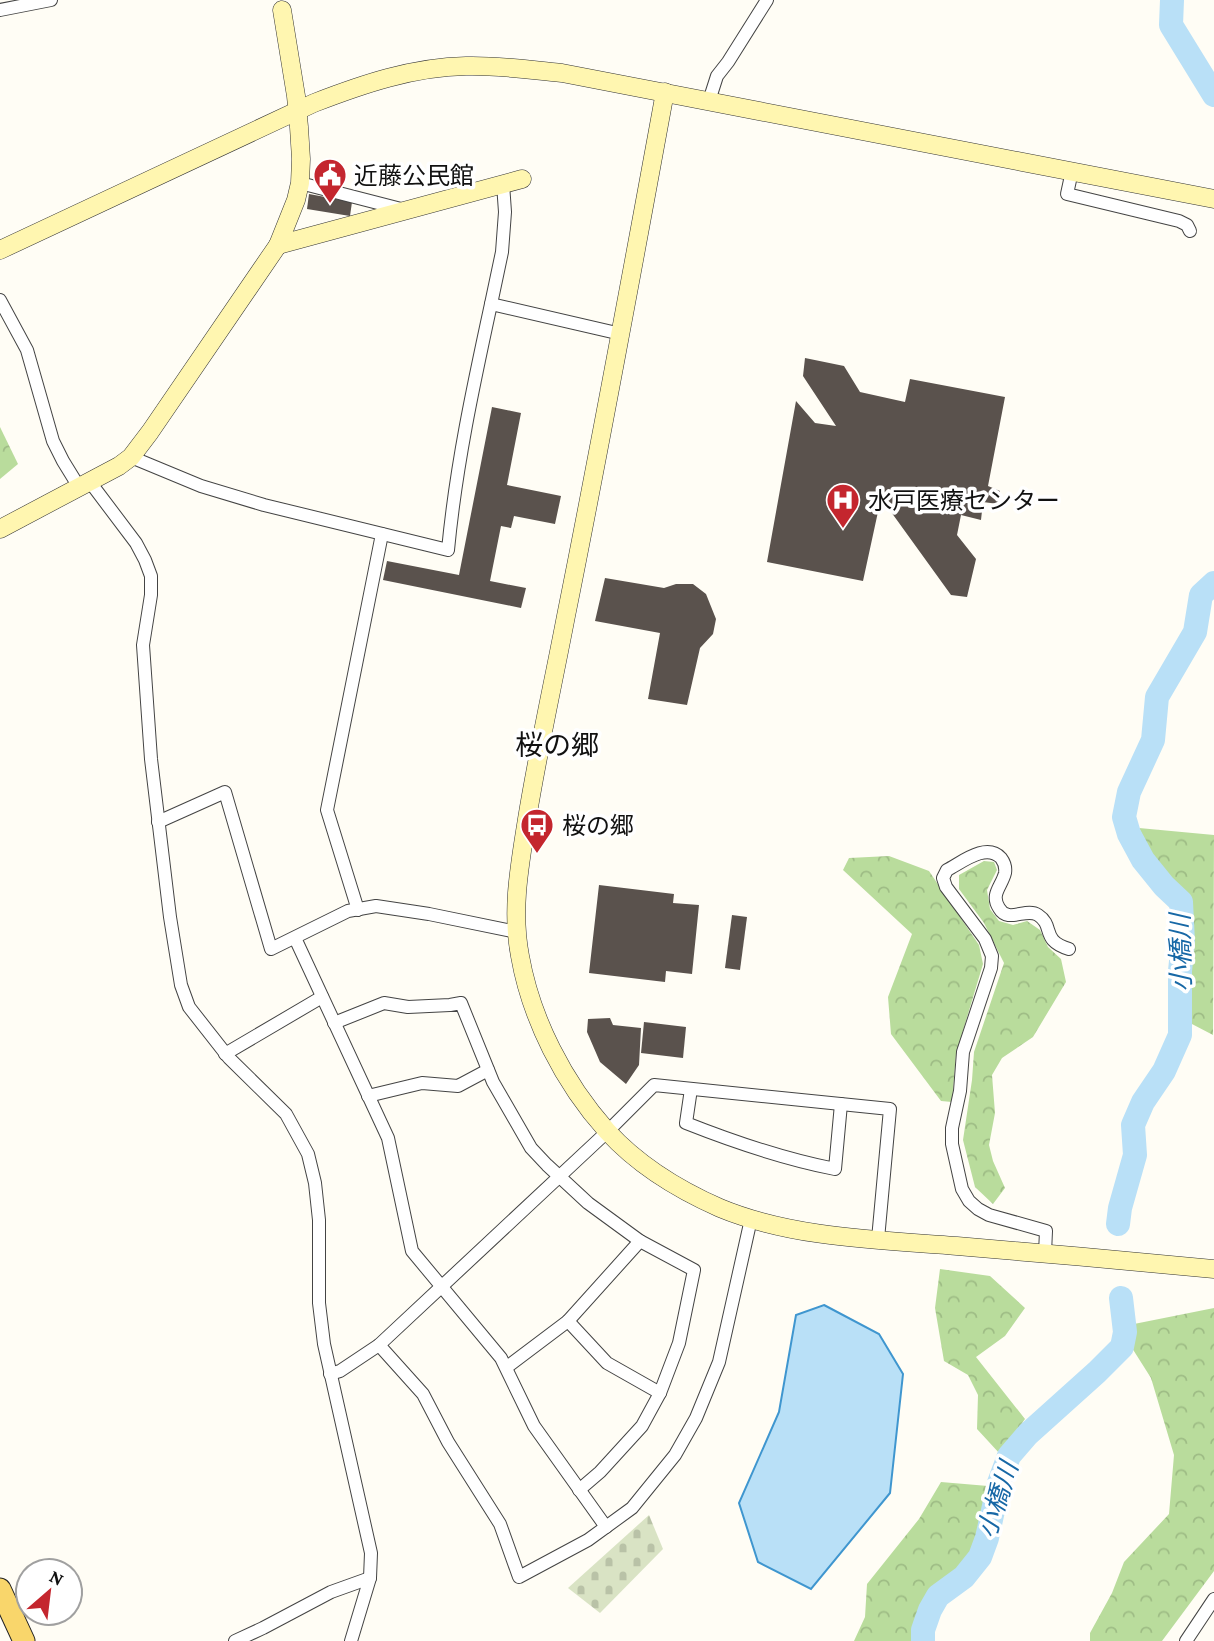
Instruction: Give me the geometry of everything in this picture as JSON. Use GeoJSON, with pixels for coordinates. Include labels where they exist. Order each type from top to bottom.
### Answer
{"type":"FeatureCollection","features":[{"type":"Feature","properties":{"kind":"main road"},"geometry":{"type":"LineString","coordinates":[[0,1589],[24,1641]]}},
{"type":"Feature","properties":{"kind":"street"},"geometry":{"type":"LineString","coordinates":[[0,10],[51,0]]}},
{"type":"Feature","properties":{"kind":"street"},"geometry":{"type":"LineString","coordinates":[[709,101],[717,76],[767,0]]}},
{"type":"Feature","properties":{"kind":"street"},"geometry":{"type":"LineString","coordinates":[[0,529],[131,457],[278,245],[291,215],[300,183],[301,159],[296,96],[281,5]]}},
{"type":"Feature","properties":{"kind":"street"},"geometry":{"type":"LineString","coordinates":[[0,250],[297,111],[349,90],[387,78],[463,66],[501,66],[562,73],[1214,199]]}},
{"type":"Feature","properties":{"kind":"street"},"geometry":{"type":"LineString","coordinates":[[665,92],[621,334],[532,785],[518,875],[516,907],[520,957],[531,999],[546,1037],[580,1095],[608,1131],[635,1156],[669,1181],[716,1206],[751,1219],[793,1229],[877,1240],[1214,1269]]}},
{"type":"Feature","properties":{"kind":"street"},"geometry":{"type":"LineString","coordinates":[[1072,172],[1067,194],[1179,221],[1187,225],[1190,231]]}},
{"type":"Feature","properties":{"kind":"street"},"geometry":{"type":"LineString","coordinates":[[278,245],[522,179]]}},
{"type":"Feature","properties":{"kind":"street"},"geometry":{"type":"LineString","coordinates":[[300,183],[407,211]]}},
{"type":"Feature","properties":{"kind":"street"},"geometry":{"type":"LineString","coordinates":[[131,457],[172,475],[264,505],[448,550],[461,448],[502,252],[505,212],[503,184]]}},
{"type":"Feature","properties":{"kind":"street"},"geometry":{"type":"LineString","coordinates":[[0,300],[27,350],[54,442],[63,461],[136,543],[151,576],[151,595],[143,645],[150,760],[181,985],[189,1007],[225,1054],[286,1114],[308,1154],[315,1183],[319,1220],[318,1303],[330,1374],[371,1553],[370,1578],[351,1641]]}},
{"type":"Feature","properties":{"kind":"street"},"geometry":{"type":"LineString","coordinates":[[491,304],[621,334]]}},
{"type":"Feature","properties":{"kind":"street"},"geometry":{"type":"LineString","coordinates":[[358,910],[327,810],[382,534]]}},
{"type":"Feature","properties":{"kind":"street"},"geometry":{"type":"LineString","coordinates":[[158,822],[225,792],[271,949],[348,911],[376,906],[517,932]]}},
{"type":"Feature","properties":{"kind":"street"},"geometry":{"type":"LineString","coordinates":[[1045,1253],[1046,1231],[989,1215],[969,1201],[962,1189],[952,1144],[953,1128],[960,1091],[963,1052],[991,968],[992,956],[985,939],[946,887],[943,878],[947,870],[982,852],[996,854],[1006,867],[995,894],[998,907],[1009,915],[1034,913],[1041,916],[1053,941],[1069,949]]}},
{"type":"Feature","properties":{"kind":"street"},"geometry":{"type":"LineString","coordinates":[[295,939],[388,1138],[412,1251],[501,1358],[534,1426],[606,1527]]}},
{"type":"Feature","properties":{"kind":"street"},"geometry":{"type":"LineString","coordinates":[[225,1054],[322,997]]}},
{"type":"Feature","properties":{"kind":"street"},"geometry":{"type":"LineString","coordinates":[[334,1023],[384,1003],[408,1007],[461,1003],[493,1082],[531,1147],[588,1203],[640,1241],[694,1270],[679,1343],[660,1393],[642,1426],[600,1472],[579,1490]]}},
{"type":"Feature","properties":{"kind":"street"},"geometry":{"type":"LineString","coordinates":[[368,1096],[422,1083],[458,1086],[488,1070]]}},
{"type":"Feature","properties":{"kind":"street"},"geometry":{"type":"LineString","coordinates":[[330,1374],[340,1371],[379,1345],[654,1085],[890,1109],[877,1240]]}},
{"type":"Feature","properties":{"kind":"street"},"geometry":{"type":"LineString","coordinates":[[691,1089],[686,1123],[723,1138],[835,1169],[841,1104]]}},
{"type":"Feature","properties":{"kind":"street"},"geometry":{"type":"LineString","coordinates":[[379,1345],[423,1394],[448,1443],[500,1524],[519,1577],[588,1540],[632,1508],[675,1455],[696,1418],[719,1362],[751,1219]]}},
{"type":"Feature","properties":{"kind":"street"},"geometry":{"type":"LineString","coordinates":[[507,1367],[568,1321],[640,1241]]}},
{"type":"Feature","properties":{"kind":"street"},"geometry":{"type":"LineString","coordinates":[[568,1321],[607,1363],[660,1393]]}},
{"type":"Feature","properties":{"kind":"street"},"geometry":{"type":"LineString","coordinates":[[235,1641],[331,1592],[370,1578]]}},
{"type":"Feature","properties":{"kind":"street"},"geometry":{"type":"LineString","coordinates":[[1186,1641],[1213,1602]]}},
{"type":"Feature","properties":{"kind":"green space"},"geometry":{"type":"Polygon","coordinates":[[[0,427],[18,464],[0,479],[0,427]]]}},
{"type":"Feature","properties":{"kind":"green space"},"geometry":{"type":"Polygon","coordinates":[[[1139,828],[1214,835],[1213,1035],[1190,1023],[1188,907],[1159,870],[1139,828]]]}},
{"type":"Feature","properties":{"kind":"green space"},"geometry":{"type":"Polygon","coordinates":[[[889,856],[929,871],[979,945],[983,964],[956,1054],[952,1102],[941,1101],[891,1034],[888,997],[912,934],[843,870],[849,858],[889,856]]]}},
{"type":"Feature","properties":{"kind":"green space"},"geometry":{"type":"Polygon","coordinates":[[[984,861],[994,862],[997,870],[987,890],[990,909],[999,921],[1013,925],[1027,921],[1040,930],[1048,947],[1061,959],[1066,982],[1033,1037],[1002,1058],[992,1075],[995,1113],[989,1145],[1005,1188],[993,1204],[975,1187],[963,1140],[974,1052],[1004,963],[984,923],[959,889],[959,875],[984,861]]]}},
{"type":"Feature","properties":{"kind":"green space"},"geometry":{"type":"Polygon","coordinates":[[[940,1269],[990,1276],[1025,1308],[1005,1336],[976,1357],[1025,1419],[1000,1454],[977,1429],[978,1395],[968,1375],[944,1361],[935,1308],[940,1269]]]}},
{"type":"Feature","properties":{"kind":"green space"},"geometry":{"type":"Polygon","coordinates":[[[1214,1308],[1214,1571],[1162,1641],[1090,1641],[1090,1633],[1112,1593],[1124,1562],[1169,1514],[1174,1455],[1151,1378],[1132,1348],[1134,1324],[1214,1308]]]}},
{"type":"Feature","properties":{"kind":"green space"},"geometry":{"type":"Polygon","coordinates":[[[941,1482],[988,1486],[983,1531],[963,1568],[926,1603],[919,1641],[854,1641],[865,1617],[867,1584],[919,1519],[941,1482]]]}},
{"type":"Feature","properties":{"kind":"green space"},"geometry":{"type":"Polygon","coordinates":[[[649,1515],[663,1549],[600,1613],[568,1588],[649,1515]]]}},
{"type":"Feature","properties":{"kind":"water"},"geometry":{"type":"Polygon","coordinates":[[[824,1305],[879,1334],[903,1374],[890,1493],[811,1589],[758,1562],[739,1503],[779,1412],[796,1315],[824,1305]]]}},
{"type":"Feature","properties":{"kind":"building","name":"近藤公民館"},"geometry":{"type":"Polygon","coordinates":[[[309,194],[352,202],[350,216],[307,209],[309,194]]]}},
{"type":"Feature","properties":{"kind":"building"},"geometry":{"type":"Polygon","coordinates":[[[805,358],[844,366],[860,392],[905,402],[910,379],[1005,397],[988,486],[1000,491],[998,504],[983,502],[981,520],[961,515],[957,535],[976,559],[967,597],[951,595],[881,498],[863,581],[767,562],[796,401],[815,423],[836,426],[803,376],[805,358]]]}},
{"type":"Feature","properties":{"kind":"building"},"geometry":{"type":"Polygon","coordinates":[[[492,407],[521,413],[507,485],[561,496],[555,524],[514,516],[511,528],[501,526],[490,581],[526,588],[521,608],[383,580],[387,561],[459,575],[492,407]]]}},
{"type":"Feature","properties":{"kind":"building"},"geometry":{"type":"Polygon","coordinates":[[[605,578],[664,588],[676,584],[693,584],[706,594],[716,619],[713,634],[700,648],[687,705],[648,699],[660,633],[595,621],[605,578]]]}},
{"type":"Feature","properties":{"kind":"building"},"geometry":{"type":"Polygon","coordinates":[[[599,885],[674,894],[673,903],[699,905],[692,974],[666,971],[665,982],[589,973],[599,885]]]}},
{"type":"Feature","properties":{"kind":"building"},"geometry":{"type":"Polygon","coordinates":[[[732,915],[747,917],[740,970],[725,968],[732,915]]]}},
{"type":"Feature","properties":{"kind":"building"},"geometry":{"type":"Polygon","coordinates":[[[610,1018],[613,1025],[641,1028],[639,1065],[626,1084],[600,1062],[587,1032],[588,1019],[610,1018]]]}},
{"type":"Feature","properties":{"kind":"building"},"geometry":{"type":"Polygon","coordinates":[[[644,1022],[686,1027],[683,1058],[641,1053],[644,1022]]]}},
{"type":"Feature","properties":{"kind":"waterway","name":"小橋川"},"geometry":{"type":"LineString","coordinates":[[1172,0],[1171,25],[1214,95]]}},
{"type":"Feature","properties":{"kind":"waterway","name":"小橋川"},"geometry":{"type":"LineString","coordinates":[[1118,1224],[1135,1155],[1133,1125],[1143,1102],[1164,1071],[1180,1035],[1183,942],[1181,902],[1143,860],[1129,834],[1124,817],[1129,792],[1153,740],[1157,697],[1195,632],[1201,595],[1214,583]]}},
{"type":"Feature","properties":{"kind":"waterway","name":"小橋川"},"geometry":{"type":"LineString","coordinates":[[923,1641],[923,1630],[938,1596],[964,1577],[980,1557],[999,1483],[1009,1456],[1028,1434],[1122,1347],[1125,1332],[1121,1298]]}},
{"type":"Feature","properties":{"kind":"place","name":"近藤公民館"},"geometry":{"type":"Point","coordinates":[330,205]}},
{"type":"Feature","properties":{"kind":"place","name":"水戸医療センター"},"geometry":{"type":"Point","coordinates":[843,530]}},
{"type":"Feature","properties":{"kind":"place","name":"桜の郷"},"geometry":{"type":"Point","coordinates":[537,855]}},
{"type":"Feature","properties":{"kind":"district","name":"桜の郷"},"geometry":{"type":"Point","coordinates":[557,745]}}]}
